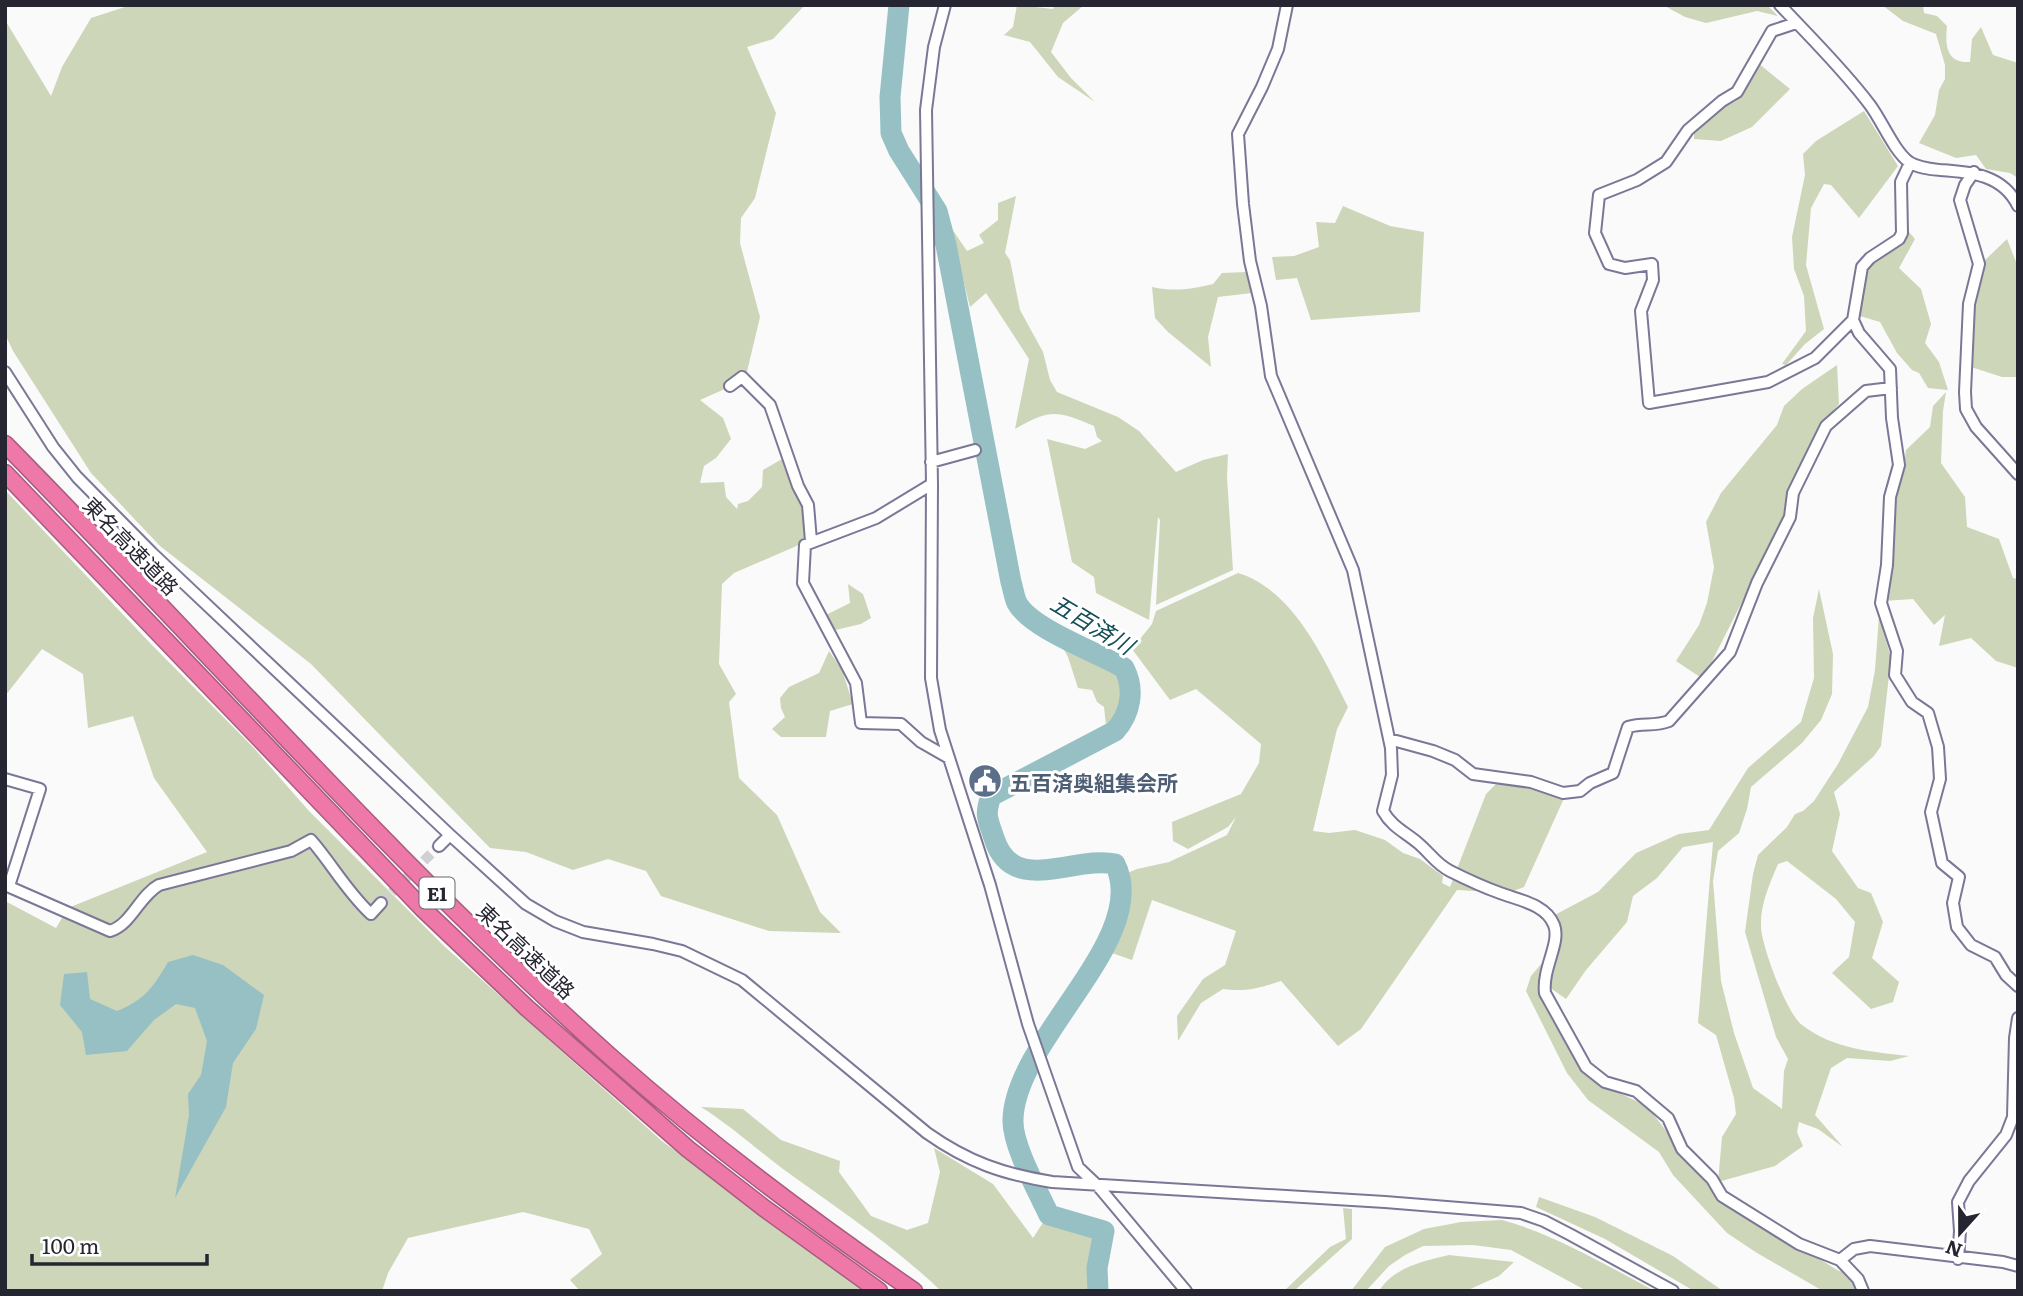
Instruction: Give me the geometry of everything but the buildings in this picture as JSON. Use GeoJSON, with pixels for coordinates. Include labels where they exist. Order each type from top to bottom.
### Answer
{"type":"FeatureCollection","features":[{"type":"Feature","properties":{"kind":"highway","name":"東名高速道路"},"geometry":{"type":"LineString","coordinates":[[5,444],[437,893],[541,993],[614,1060],[711,1141],[776,1192],[914,1291]]}},
{"type":"Feature","properties":{"kind":"highway","name":"東名高速道路"},"geometry":{"type":"LineString","coordinates":[[5,473],[422,908],[517,999],[688,1149],[879,1291]]}},
{"type":"Feature","properties":{"kind":"street"},"geometry":{"type":"LineString","coordinates":[[945,5],[929,73],[926,110],[932,484],[931,678],[938,720],[990,885],[1034,1042],[1078,1167],[1098,1186],[1186,1291]]}},
{"type":"Feature","properties":{"kind":"street"},"geometry":{"type":"LineString","coordinates":[[1287,5],[1278,49],[1238,134],[1243,204],[1250,261],[1261,306],[1271,376],[1353,570],[1389,739],[1392,775],[1383,811],[1390,823],[1448,870],[1544,911],[1554,925],[1556,940],[1543,980],[1545,993],[1586,1067],[1605,1083],[1636,1091],[1668,1118],[1682,1149],[1712,1179],[1722,1196],[1799,1244],[1840,1260],[1858,1279],[1863,1291]]}},
{"type":"Feature","properties":{"kind":"street"},"geometry":{"type":"LineString","coordinates":[[1780,5],[1870,105],[1910,163],[1927,169],[1974,172],[1994,180],[2013,196],[2018,206]]}},
{"type":"Feature","properties":{"kind":"street"},"geometry":{"type":"LineString","coordinates":[[1796,23],[1772,31],[1737,92],[1688,130],[1666,162],[1637,180],[1599,195],[1595,233],[1609,264],[1625,268],[1652,264],[1653,280],[1641,312],[1649,403],[1769,382],[1815,358],[1853,320],[1862,267],[1870,258],[1899,239],[1902,233],[1901,182],[1910,163]]}},
{"type":"Feature","properties":{"kind":"street"},"geometry":{"type":"LineString","coordinates":[[1974,172],[1965,185],[1960,201],[1979,264],[1969,304],[1966,409],[1976,427],[2018,474]]}},
{"type":"Feature","properties":{"kind":"street"},"geometry":{"type":"LineString","coordinates":[[1853,320],[1860,333],[1890,369],[1892,418],[1899,465],[1890,497],[1887,565],[1881,603],[1897,651],[1895,675],[1912,702],[1928,713],[1938,747],[1940,779],[1931,812],[1942,863],[1959,877],[1953,903],[1957,927],[1971,945],[1995,957],[2006,975],[2018,986]]}},
{"type":"Feature","properties":{"kind":"street"},"geometry":{"type":"LineString","coordinates":[[5,372],[53,447],[77,477],[152,553],[526,904],[583,932],[653,943],[682,951],[742,980],[927,1133],[954,1152],[1014,1176],[1052,1182],[1521,1213],[1553,1226],[1672,1291]]}},
{"type":"Feature","properties":{"kind":"street"},"geometry":{"type":"LineString","coordinates":[[730,386],[742,377],[770,405],[797,486],[807,505],[811,541]]}},
{"type":"Feature","properties":{"kind":"street"},"geometry":{"type":"LineString","coordinates":[[1389,739],[1455,760],[1473,774],[1531,782],[1563,793],[1580,791],[1590,783],[1613,773],[1628,727],[1640,723],[1656,726],[1669,721],[1730,652],[1757,583],[1790,517],[1793,493],[1826,426],[1866,391],[1891,388]]}},
{"type":"Feature","properties":{"kind":"street"},"geometry":{"type":"LineString","coordinates":[[931,462],[975,450]]}},
{"type":"Feature","properties":{"kind":"street"},"geometry":{"type":"LineString","coordinates":[[932,484],[876,518],[805,545],[803,583],[856,683],[861,723],[901,724],[921,741],[949,758]]}},
{"type":"Feature","properties":{"kind":"street"},"geometry":{"type":"LineString","coordinates":[[5,779],[40,789],[7,886],[110,931],[120,928],[151,889],[159,885],[291,851],[311,840],[326,856],[352,897],[370,914],[382,903]]}},
{"type":"Feature","properties":{"kind":"street"},"geometry":{"type":"LineString","coordinates":[[439,846],[450,835]]}},
{"type":"Feature","properties":{"kind":"street"},"geometry":{"type":"LineString","coordinates":[[1958,1259],[1958,1202],[1969,1181],[2006,1135],[2013,1117],[2018,1018]]}},
{"type":"Feature","properties":{"kind":"street"},"geometry":{"type":"LineString","coordinates":[[1840,1260],[1854,1249],[1870,1246],[2018,1266]]}},
{"type":"Feature","properties":{"kind":"green space"},"geometry":{"type":"Polygon","coordinates":[[[131,5],[805,5],[773,39],[747,47],[776,113],[755,198],[741,218],[740,243],[760,317],[745,380],[700,400],[723,418],[731,439],[716,458],[704,466],[700,483],[724,482],[726,497],[737,509],[738,504],[748,501],[762,487],[763,470],[782,459],[808,505],[806,539],[801,544],[734,573],[722,584],[719,664],[736,694],[729,702],[739,778],[777,815],[820,912],[841,933],[769,931],[661,896],[646,871],[608,859],[573,870],[526,852],[490,848],[311,664],[160,546],[91,473],[13,351],[5,334],[5,20],[51,96],[62,67],[91,18],[131,5]]]}},
{"type":"Feature","properties":{"kind":"green space"},"geometry":{"type":"Polygon","coordinates":[[[892,5],[904,5],[893,125],[916,172],[918,190],[891,146],[882,106],[892,5]]]}},
{"type":"Feature","properties":{"kind":"green space"},"geometry":{"type":"Polygon","coordinates":[[[1017,5],[1053,9],[1055,5],[1084,5],[1063,23],[1051,52],[1071,78],[1095,102],[1058,77],[1030,42],[1004,35],[1013,27],[1017,5]]]}},
{"type":"Feature","properties":{"kind":"green space"},"geometry":{"type":"Polygon","coordinates":[[[1663,5],[1767,5],[1778,16],[1757,11],[1706,23],[1685,17],[1663,5]]]}},
{"type":"Feature","properties":{"kind":"green space"},"geometry":{"type":"Polygon","coordinates":[[[1882,5],[1923,5],[1924,13],[1937,16],[1947,26],[1949,52],[1962,62],[1970,62],[1972,39],[1981,27],[1993,55],[2018,63],[2018,178],[2010,173],[1986,169],[1976,155],[1956,158],[1919,143],[1935,115],[1939,90],[1945,79],[1945,65],[1936,34],[1903,21],[1882,5]]]}},
{"type":"Feature","properties":{"kind":"green space"},"geometry":{"type":"Polygon","coordinates":[[[1758,63],[1790,89],[1752,127],[1721,141],[1694,139],[1694,131],[1713,113],[1736,101],[1749,84],[1758,63]]]}},
{"type":"Feature","properties":{"kind":"green space"},"geometry":{"type":"Polygon","coordinates":[[[1864,111],[1898,166],[1859,218],[1831,185],[1824,184],[1811,208],[1806,265],[1824,329],[1805,344],[1786,365],[1782,364],[1806,331],[1804,296],[1794,269],[1792,237],[1805,175],[1803,154],[1816,141],[1864,111]]]}},
{"type":"Feature","properties":{"kind":"green space"},"geometry":{"type":"Polygon","coordinates":[[[1016,196],[1005,253],[1010,260],[1020,310],[1043,352],[1050,380],[1057,392],[1118,417],[1139,431],[1176,472],[1203,460],[1228,454],[1233,570],[1156,605],[1158,517],[1149,620],[1096,593],[1094,577],[1072,562],[1047,439],[1085,449],[1102,441],[1097,437],[1094,426],[1071,417],[1053,414],[1037,418],[1015,429],[1029,359],[986,293],[970,307],[950,226],[967,251],[984,243],[979,235],[998,220],[998,203],[1016,196]]]}},
{"type":"Feature","properties":{"kind":"green space"},"geometry":{"type":"Polygon","coordinates":[[[1343,206],[1390,226],[1424,232],[1420,312],[1311,320],[1297,278],[1276,280],[1272,257],[1294,256],[1319,247],[1316,222],[1335,223],[1343,206]]]}},
{"type":"Feature","properties":{"kind":"green space"},"geometry":{"type":"Polygon","coordinates":[[[1909,232],[1915,239],[1899,268],[1921,289],[1931,324],[1925,343],[1939,362],[1948,390],[1928,388],[1919,373],[1912,370],[1897,353],[1880,322],[1860,316],[1867,272],[1875,261],[1896,248],[1909,232]]]}},
{"type":"Feature","properties":{"kind":"green space"},"geometry":{"type":"Polygon","coordinates":[[[2007,239],[2018,267],[2018,377],[2002,377],[1968,366],[1974,300],[1982,263],[2007,239]]]}},
{"type":"Feature","properties":{"kind":"green space"},"geometry":{"type":"Polygon","coordinates":[[[1248,272],[1252,293],[1218,297],[1208,337],[1211,367],[1155,318],[1152,287],[1190,288],[1213,284],[1222,273],[1248,272]]]}},
{"type":"Feature","properties":{"kind":"green space"},"geometry":{"type":"Polygon","coordinates":[[[1837,365],[1839,404],[1820,427],[1785,517],[1703,679],[1676,661],[1699,625],[1707,603],[1714,567],[1706,522],[1721,493],[1777,425],[1784,406],[1802,389],[1837,365]]]}},
{"type":"Feature","properties":{"kind":"green space"},"geometry":{"type":"Polygon","coordinates":[[[1946,392],[1941,463],[1965,497],[1967,527],[1999,539],[2013,578],[2018,579],[2018,668],[1996,661],[1971,638],[1939,646],[1945,615],[1934,625],[1913,599],[1884,601],[1894,504],[1902,479],[1906,450],[1930,427],[1933,406],[1946,392]]]}},
{"type":"Feature","properties":{"kind":"green space"},"geometry":{"type":"Polygon","coordinates":[[[5,490],[252,746],[309,811],[444,946],[663,1142],[729,1188],[863,1291],[580,1291],[570,1280],[602,1254],[589,1229],[523,1212],[408,1238],[388,1273],[382,1291],[5,1291],[5,901],[56,928],[68,908],[207,852],[154,778],[133,716],[88,728],[83,674],[42,649],[5,696],[5,490]]]}},
{"type":"Feature","properties":{"kind":"green space"},"geometry":{"type":"Polygon","coordinates":[[[1238,573],[1258,582],[1291,610],[1329,668],[1348,707],[1337,729],[1313,831],[1329,833],[1355,830],[1385,840],[1403,853],[1420,859],[1443,876],[1442,883],[1450,887],[1486,794],[1499,781],[1524,784],[1565,796],[1524,887],[1508,893],[1457,890],[1361,1029],[1338,1046],[1281,981],[1252,989],[1223,989],[1201,1003],[1178,1041],[1177,1016],[1203,979],[1225,965],[1236,931],[1152,900],[1132,960],[1109,952],[1126,911],[1125,874],[1169,862],[1227,835],[1236,817],[1228,827],[1188,849],[1173,841],[1172,822],[1241,794],[1259,763],[1261,744],[1196,689],[1170,700],[1132,649],[1152,624],[1156,611],[1238,573]]]}},
{"type":"Feature","properties":{"kind":"green space"},"geometry":{"type":"Polygon","coordinates":[[[848,584],[863,594],[871,618],[861,624],[831,631],[826,615],[850,603],[848,584]]]}},
{"type":"Feature","properties":{"kind":"green space"},"geometry":{"type":"Polygon","coordinates":[[[1819,589],[1833,654],[1832,694],[1821,720],[1802,743],[1751,787],[1739,833],[1718,851],[1713,881],[1721,981],[1734,1033],[1753,1088],[1782,1109],[1784,1071],[1788,1059],[1776,1037],[1745,932],[1753,874],[1758,855],[1787,827],[1795,814],[1814,801],[1838,764],[1868,707],[1875,670],[1879,616],[1891,658],[1881,746],[1874,756],[1834,792],[1840,814],[1832,851],[1858,888],[1871,893],[1883,922],[1872,958],[1899,982],[1893,1002],[1871,1009],[1832,973],[1849,957],[1855,922],[1836,899],[1787,861],[1778,864],[1772,879],[1764,902],[1761,926],[1765,948],[1776,978],[1789,1008],[1802,1025],[1840,1044],[1867,1051],[1909,1056],[1890,1061],[1847,1058],[1831,1068],[1815,1115],[1843,1147],[1818,1129],[1799,1122],[1797,1132],[1803,1146],[1775,1166],[1718,1182],[1722,1137],[1736,1114],[1716,1035],[1698,1023],[1713,842],[1683,847],[1657,878],[1633,896],[1627,922],[1586,970],[1566,999],[1546,985],[1558,941],[1549,918],[1598,892],[1636,853],[1679,834],[1709,830],[1748,768],[1801,722],[1814,678],[1813,618],[1819,589]]]}},
{"type":"Feature","properties":{"kind":"green space"},"geometry":{"type":"Polygon","coordinates":[[[1069,644],[1099,656],[1118,671],[1123,680],[1124,692],[1116,724],[1106,725],[1104,707],[1097,702],[1092,690],[1078,688],[1062,646],[1069,644]]]}},
{"type":"Feature","properties":{"kind":"green space"},"geometry":{"type":"Polygon","coordinates":[[[829,651],[842,670],[853,704],[830,711],[826,737],[781,737],[772,729],[785,717],[780,698],[789,687],[819,673],[829,651]]]}},
{"type":"Feature","properties":{"kind":"green space"},"geometry":{"type":"Polygon","coordinates":[[[1548,956],[1538,982],[1545,1007],[1579,1068],[1598,1083],[1647,1106],[1720,1201],[1789,1245],[1851,1275],[1855,1291],[1823,1291],[1727,1233],[1673,1175],[1659,1152],[1588,1100],[1567,1073],[1526,991],[1531,976],[1548,956]]]}},
{"type":"Feature","properties":{"kind":"green space"},"geometry":{"type":"Polygon","coordinates":[[[701,1107],[743,1109],[781,1140],[840,1161],[839,1172],[871,1216],[907,1230],[928,1223],[940,1172],[934,1148],[993,1184],[1033,1238],[1046,1218],[1101,1233],[1098,1291],[941,1291],[884,1242],[701,1107]]]}},
{"type":"Feature","properties":{"kind":"green space"},"geometry":{"type":"Polygon","coordinates":[[[1539,1197],[1595,1217],[1673,1256],[1723,1291],[1694,1291],[1605,1239],[1536,1207],[1539,1197]]]}},
{"type":"Feature","properties":{"kind":"green space"},"geometry":{"type":"Polygon","coordinates":[[[1343,1208],[1352,1209],[1352,1239],[1294,1291],[1284,1291],[1330,1247],[1346,1239],[1343,1208]]]}},
{"type":"Feature","properties":{"kind":"green space"},"geometry":{"type":"Polygon","coordinates":[[[1502,1220],[1561,1242],[1655,1291],[1587,1291],[1511,1250],[1473,1245],[1423,1246],[1389,1266],[1366,1291],[1351,1291],[1385,1247],[1424,1229],[1461,1222],[1502,1220]]]}},
{"type":"Feature","properties":{"kind":"green space"},"geometry":{"type":"Polygon","coordinates":[[[1449,1255],[1514,1262],[1499,1276],[1466,1291],[1379,1291],[1401,1271],[1449,1255]]]}},
{"type":"Feature","properties":{"kind":"water"},"geometry":{"type":"Polygon","coordinates":[[[193,955],[223,965],[264,995],[256,1029],[233,1063],[226,1107],[175,1198],[189,1115],[188,1094],[201,1075],[207,1041],[195,1008],[176,1004],[154,1020],[127,1051],[86,1055],[82,1032],[60,1005],[64,974],[87,972],[90,999],[117,1011],[135,1002],[148,991],[168,962],[193,955]]]}},
{"type":"Feature","properties":{"kind":"waterway","name":"五百済川"},"geometry":{"type":"LineString","coordinates":[[899,5],[890,97],[891,133],[899,151],[937,211],[946,245],[1015,598],[1025,613],[1050,631],[1124,668],[1129,684],[1128,709],[1115,731],[991,796],[987,813],[994,838],[1003,856],[1015,866],[1046,870],[1082,864],[1115,864],[1121,893],[1115,924],[1099,956],[1035,1057],[1019,1089],[1013,1120],[1021,1155],[1049,1215],[1104,1231],[1097,1268],[1098,1291]]}},
{"type":"Feature","properties":{"kind":"tunnel"},"geometry":{"type":"LineString","coordinates":[[381,903],[439,846]]}},
{"type":"Feature","properties":{"kind":"place","name":"五百済奥組集会所"},"geometry":{"type":"Point","coordinates":[985,781]}}]}
